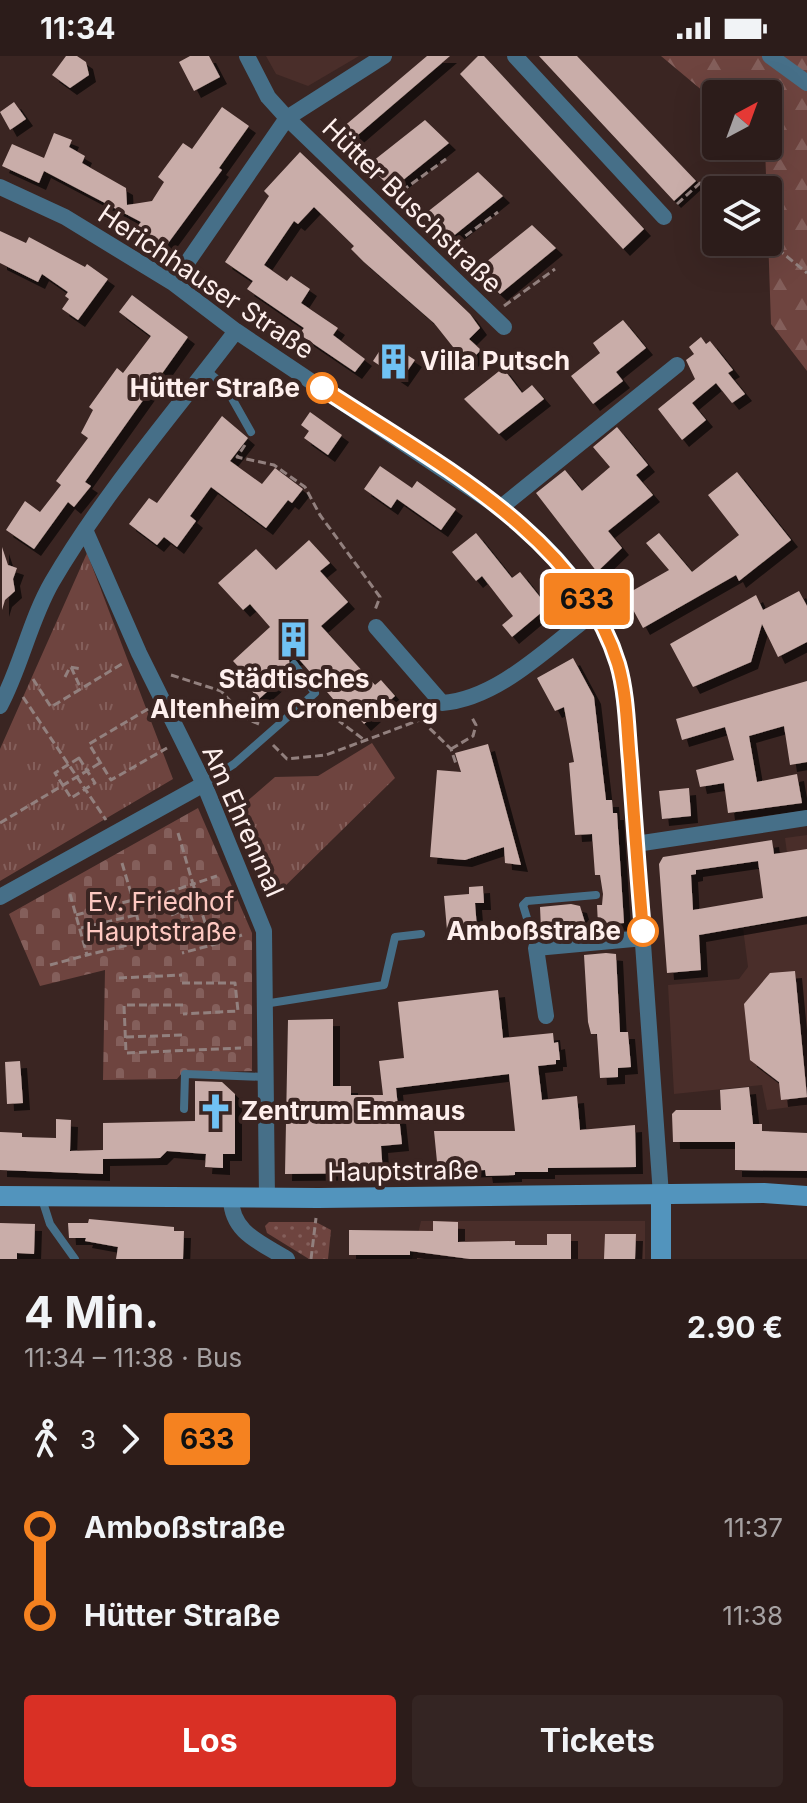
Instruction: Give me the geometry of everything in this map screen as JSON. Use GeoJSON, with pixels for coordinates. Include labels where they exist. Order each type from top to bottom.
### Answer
{"type":"FeatureCollection","features":[{"type":"Feature","properties":{"kind":"main road","name":"Hauptstraße"},"geometry":{"type":"LineString","coordinates":[[0,1196],[231,1199],[764,1193],[807,1196]]}},
{"type":"Feature","properties":{"kind":"main road"},"geometry":{"type":"LineString","coordinates":[[661,1195],[661,1259]]}},
{"type":"Feature","properties":{"kind":"street"},"geometry":{"type":"LineString","coordinates":[[247,56],[268,97],[287,118]]}},
{"type":"Feature","properties":{"kind":"street","name":"Hütter Buschstraße"},"geometry":{"type":"LineString","coordinates":[[173,283],[287,118],[384,56]]}},
{"type":"Feature","properties":{"kind":"street"},"geometry":{"type":"LineString","coordinates":[[515,56],[664,217]]}},
{"type":"Feature","properties":{"kind":"street"},"geometry":{"type":"LineString","coordinates":[[770,56],[807,83]]}},
{"type":"Feature","properties":{"kind":"street","name":"Hütter Buschstraße"},"geometry":{"type":"LineString","coordinates":[[287,118],[504,327]]}},
{"type":"Feature","properties":{"kind":"street","name":"Herichhauser Straße"},"geometry":{"type":"LineString","coordinates":[[0,187],[65,217],[173,283],[236,331],[500,508],[552,553],[595,612],[618,665],[627,720],[661,1195]]}},
{"type":"Feature","properties":{"kind":"street"},"geometry":{"type":"LineString","coordinates":[[0,706],[22,663],[51,585],[86,532],[236,331]]}},
{"type":"Feature","properties":{"kind":"street"},"geometry":{"type":"LineString","coordinates":[[500,508],[677,365]]}},
{"type":"Feature","properties":{"kind":"street","name":"Am Ehrenmal"},"geometry":{"type":"LineString","coordinates":[[86,532],[162,701],[204,784],[264,931],[267,1198]]}},
{"type":"Feature","properties":{"kind":"street"},"geometry":{"type":"LineString","coordinates":[[376,627],[442,703],[465,701],[498,684],[595,612]]}},
{"type":"Feature","properties":{"kind":"street"},"geometry":{"type":"LineString","coordinates":[[0,897],[204,784]]}},
{"type":"Feature","properties":{"kind":"street"},"geometry":{"type":"LineString","coordinates":[[636,844],[807,818]]}},
{"type":"Feature","properties":{"kind":"street"},"geometry":{"type":"LineString","coordinates":[[546,1016],[536,948],[644,938]]}},
{"type":"Feature","properties":{"kind":"street"},"geometry":{"type":"LineString","coordinates":[[231,1199],[234,1223],[287,1259]]}},
{"type":"Feature","properties":{"kind":"lane"},"geometry":{"type":"LineString","coordinates":[[206,370],[225,386],[251,432]]}},
{"type":"Feature","properties":{"kind":"lane"},"geometry":{"type":"LineString","coordinates":[[204,784],[315,693],[294,664]]}},
{"type":"Feature","properties":{"kind":"lane"},"geometry":{"type":"LineString","coordinates":[[536,948],[523,905],[527,901],[596,895]]}},
{"type":"Feature","properties":{"kind":"lane"},"geometry":{"type":"LineString","coordinates":[[263,1004],[384,985],[395,937],[421,934]]}},
{"type":"Feature","properties":{"kind":"lane"},"geometry":{"type":"LineString","coordinates":[[184,1109],[185,1074],[264,1077]]}},
{"type":"Feature","properties":{"kind":"lane"},"geometry":{"type":"LineString","coordinates":[[41,1198],[50,1224],[75,1259]]}},
{"type":"Feature","properties":{"kind":"path"},"geometry":{"type":"LineString","coordinates":[[380,207],[446,159]]}},
{"type":"Feature","properties":{"kind":"path"},"geometry":{"type":"LineString","coordinates":[[664,217],[700,183],[702,185]]}},
{"type":"Feature","properties":{"kind":"path"},"geometry":{"type":"LineString","coordinates":[[434,260],[498,212]]}},
{"type":"Feature","properties":{"kind":"path"},"geometry":{"type":"LineString","coordinates":[[782,252],[807,273]]}},
{"type":"Feature","properties":{"kind":"path"},"geometry":{"type":"LineString","coordinates":[[491,315],[555,269]]}},
{"type":"Feature","properties":{"kind":"path"},"geometry":{"type":"LineString","coordinates":[[251,432],[237,457],[274,465],[305,487],[320,515],[380,597],[374,613],[376,627]]}},
{"type":"Feature","properties":{"kind":"path"},"geometry":{"type":"LineString","coordinates":[[22,663],[51,707],[143,660],[221,691],[247,719],[274,729]]}},
{"type":"Feature","properties":{"kind":"path"},"geometry":{"type":"LineString","coordinates":[[70,667],[81,689]]}},
{"type":"Feature","properties":{"kind":"path"},"geometry":{"type":"LineString","coordinates":[[70,667],[82,669]]}},
{"type":"Feature","properties":{"kind":"path"},"geometry":{"type":"LineString","coordinates":[[65,677],[70,667]]}},
{"type":"Feature","properties":{"kind":"path"},"geometry":{"type":"LineString","coordinates":[[13,681],[101,814]]}},
{"type":"Feature","properties":{"kind":"path"},"geometry":{"type":"LineString","coordinates":[[315,693],[327,712],[363,739]]}},
{"type":"Feature","properties":{"kind":"path"},"geometry":{"type":"LineString","coordinates":[[162,701],[89,744],[111,780],[181,740]]}},
{"type":"Feature","properties":{"kind":"path"},"geometry":{"type":"LineString","coordinates":[[451,749],[464,744],[476,730],[465,701]]}},
{"type":"Feature","properties":{"kind":"path"},"geometry":{"type":"LineString","coordinates":[[265,737],[287,759],[326,755],[436,714],[442,703]]}},
{"type":"Feature","properties":{"kind":"path"},"geometry":{"type":"LineString","coordinates":[[421,720],[451,749],[456,764]]}},
{"type":"Feature","properties":{"kind":"path"},"geometry":{"type":"LineString","coordinates":[[79,758],[95,783],[71,798],[55,773],[68,765],[79,758]]}},
{"type":"Feature","properties":{"kind":"path"},"geometry":{"type":"LineString","coordinates":[[0,823],[100,763]]}},
{"type":"Feature","properties":{"kind":"path"},"geometry":{"type":"LineString","coordinates":[[178,833],[212,945]]}},
{"type":"Feature","properties":{"kind":"path"},"geometry":{"type":"LineString","coordinates":[[122,863],[143,942]]}},
{"type":"Feature","properties":{"kind":"path"},"geometry":{"type":"LineString","coordinates":[[76,915],[133,902],[217,876]]}},
{"type":"Feature","properties":{"kind":"path"},"geometry":{"type":"LineString","coordinates":[[70,894],[87,955]]}},
{"type":"Feature","properties":{"kind":"path"},"geometry":{"type":"LineString","coordinates":[[171,915],[188,908],[197,934],[190,936],[181,912]]}},
{"type":"Feature","properties":{"kind":"path"},"geometry":{"type":"LineString","coordinates":[[80,929],[136,915]]}},
{"type":"Feature","properties":{"kind":"path"},"geometry":{"type":"LineString","coordinates":[[50,965],[177,933]]}},
{"type":"Feature","properties":{"kind":"path"},"geometry":{"type":"LineString","coordinates":[[182,953],[242,935]]}},
{"type":"Feature","properties":{"kind":"path"},"geometry":{"type":"LineString","coordinates":[[119,978],[182,975]]}},
{"type":"Feature","properties":{"kind":"path"},"geometry":{"type":"LineString","coordinates":[[182,983],[235,983],[238,1011],[183,1014]]}},
{"type":"Feature","properties":{"kind":"path"},"geometry":{"type":"LineString","coordinates":[[183,1005],[124,1005],[126,1053],[241,1048]]}},
{"type":"Feature","properties":{"kind":"path"},"geometry":{"type":"LineString","coordinates":[[126,1037],[184,1035]]}},
{"type":"Feature","properties":{"kind":"path"},"geometry":{"type":"LineString","coordinates":[[311,1259],[318,1198]]}},
{"type":"Feature","properties":{"kind":"shaded area"},"geometry":{"type":"Polygon","coordinates":[[[266,56],[359,56],[308,86],[276,74],[266,56]]]}},
{"type":"Feature","properties":{"kind":"shaded area"},"geometry":{"type":"Polygon","coordinates":[[[807,835],[807,1105],[767,1110],[762,1085],[674,1094],[668,985],[739,979],[748,967],[743,928],[796,920],[785,838],[807,835]]]}},
{"type":"Feature","properties":{"kind":"shaded area"},"geometry":{"type":"Polygon","coordinates":[[[421,1221],[645,1221],[645,1259],[412,1259],[421,1221]]]}},
{"type":"Feature","properties":{"kind":"green space"},"geometry":{"type":"Polygon","coordinates":[[[661,56],[807,56],[807,371],[771,324],[769,256],[782,256],[782,176],[766,176],[765,160],[782,160],[782,80],[702,80],[702,90],[661,56]]]}},
{"type":"Feature","properties":{"kind":"green space"},"geometry":{"type":"Polygon","coordinates":[[[87,553],[173,779],[0,881],[0,749],[87,553]]]}},
{"type":"Feature","properties":{"kind":"green space"},"geometry":{"type":"Polygon","coordinates":[[[372,743],[395,778],[275,896],[231,815],[275,777],[318,776],[372,743]]]}},
{"type":"Feature","properties":{"kind":"green space","name":"Ev. Friedhof Hauptstraße"},"geometry":{"type":"Polygon","coordinates":[[[198,808],[252,933],[252,1071],[182,1073],[177,1079],[103,1080],[105,970],[40,986],[9,914],[198,808]]]}},
{"type":"Feature","properties":{"kind":"green space"},"geometry":{"type":"Polygon","coordinates":[[[269,1222],[316,1222],[331,1230],[328,1259],[309,1259],[267,1233],[265,1226],[269,1222]]]}},
{"type":"Feature","properties":{"kind":"building"},"geometry":{"type":"Polygon","coordinates":[[[66,56],[77,56],[86,62],[89,75],[70,88],[52,75],[66,56]]]}},
{"type":"Feature","properties":{"kind":"building"},"geometry":{"type":"Polygon","coordinates":[[[190,56],[209,56],[220,77],[194,91],[179,62],[190,56]]]}},
{"type":"Feature","properties":{"kind":"building"},"geometry":{"type":"Polygon","coordinates":[[[427,56],[450,56],[352,140],[342,128],[427,56]]]}},
{"type":"Feature","properties":{"kind":"building"},"geometry":{"type":"Polygon","coordinates":[[[478,56],[484,56],[644,229],[623,249],[460,74],[478,56]]]}},
{"type":"Feature","properties":{"kind":"building"},"geometry":{"type":"Polygon","coordinates":[[[539,56],[577,56],[696,181],[674,201],[539,56]]]}},
{"type":"Feature","properties":{"kind":"building"},"geometry":{"type":"Polygon","coordinates":[[[14,102],[26,119],[10,130],[0,112],[14,102]]]}},
{"type":"Feature","properties":{"kind":"building"},"geometry":{"type":"Polygon","coordinates":[[[222,107],[249,126],[219,168],[222,170],[166,246],[138,226],[141,222],[44,171],[39,183],[2,166],[12,144],[44,158],[54,133],[72,140],[69,147],[85,156],[82,163],[126,188],[127,205],[152,201],[164,182],[158,177],[183,143],[192,149],[222,107]]]}},
{"type":"Feature","properties":{"kind":"building"},"geometry":{"type":"Polygon","coordinates":[[[425,120],[449,143],[392,189],[368,165],[425,120]]]}},
{"type":"Feature","properties":{"kind":"building"},"geometry":{"type":"Polygon","coordinates":[[[300,152],[470,314],[480,328],[469,339],[481,350],[471,360],[460,349],[457,352],[434,323],[364,262],[351,249],[354,246],[314,207],[298,224],[294,221],[264,265],[287,281],[291,276],[310,289],[301,303],[338,328],[333,335],[365,359],[355,372],[299,334],[304,328],[247,289],[253,281],[225,262],[269,196],[264,191],[300,152]]]}},
{"type":"Feature","properties":{"kind":"building"},"geometry":{"type":"Polygon","coordinates":[[[478,172],[503,196],[446,242],[421,217],[478,172]]]}},
{"type":"Feature","properties":{"kind":"building"},"geometry":{"type":"Polygon","coordinates":[[[532,225],[556,248],[500,294],[475,271],[532,225]]]}},
{"type":"Feature","properties":{"kind":"building"},"geometry":{"type":"Polygon","coordinates":[[[0,231],[26,243],[29,237],[85,267],[87,264],[108,279],[78,320],[62,309],[69,299],[65,296],[68,292],[42,274],[38,282],[0,263],[0,231]]]}},
{"type":"Feature","properties":{"kind":"building"},"geometry":{"type":"Polygon","coordinates":[[[132,295],[188,337],[85,482],[91,486],[74,507],[68,502],[34,549],[6,530],[25,501],[40,512],[61,485],[56,481],[88,438],[81,433],[93,410],[89,407],[117,368],[123,373],[151,336],[119,312],[132,295]]]}},
{"type":"Feature","properties":{"kind":"building"},"geometry":{"type":"Polygon","coordinates":[[[623,320],[646,348],[616,372],[623,381],[593,404],[571,376],[600,353],[593,343],[623,320]]]}},
{"type":"Feature","properties":{"kind":"building"},"geometry":{"type":"Polygon","coordinates":[[[701,337],[706,344],[710,341],[733,370],[728,373],[745,394],[732,403],[716,383],[692,403],[706,420],[682,440],[658,409],[695,379],[686,360],[694,354],[689,347],[701,337]]]}},
{"type":"Feature","properties":{"kind":"building","name":"Villa Putsch"},"geometry":{"type":"Polygon","coordinates":[[[386,341],[415,360],[401,380],[373,361],[386,341]]]}},
{"type":"Feature","properties":{"kind":"building"},"geometry":{"type":"Polygon","coordinates":[[[503,368],[522,393],[532,385],[544,399],[499,434],[464,399],[503,368]]]}},
{"type":"Feature","properties":{"kind":"building"},"geometry":{"type":"Polygon","coordinates":[[[310,412],[342,435],[328,455],[304,438],[309,431],[301,425],[310,412]]]}},
{"type":"Feature","properties":{"kind":"building"},"geometry":{"type":"Polygon","coordinates":[[[222,416],[248,438],[230,461],[262,484],[275,468],[303,489],[292,503],[288,500],[266,528],[211,487],[190,516],[196,521],[177,547],[164,537],[157,545],[129,524],[149,498],[157,503],[222,416]]]}},
{"type":"Feature","properties":{"kind":"building"},"geometry":{"type":"Polygon","coordinates":[[[617,427],[648,465],[636,475],[653,495],[608,531],[622,548],[597,572],[536,493],[565,470],[582,491],[610,467],[593,447],[617,427]]]}},
{"type":"Feature","properties":{"kind":"building"},"geometry":{"type":"Polygon","coordinates":[[[380,466],[412,488],[417,481],[456,509],[441,530],[397,499],[391,508],[364,489],[380,466]]]}},
{"type":"Feature","properties":{"kind":"building"},"geometry":{"type":"Polygon","coordinates":[[[737,472],[791,540],[739,581],[736,575],[643,628],[625,595],[669,570],[646,543],[659,533],[692,572],[739,535],[708,495],[737,472]]]}},
{"type":"Feature","properties":{"kind":"building"},"geometry":{"type":"Polygon","coordinates":[[[476,533],[512,578],[520,572],[548,607],[512,637],[502,625],[513,616],[482,576],[476,581],[452,552],[476,533]]]}},
{"type":"Feature","properties":{"kind":"building","name":"Städtisches Altenheim Cronenberg"},"geometry":{"type":"Polygon","coordinates":[[[309,540],[330,563],[320,571],[348,602],[321,626],[375,685],[381,680],[395,696],[364,724],[350,708],[345,713],[298,658],[289,659],[290,671],[259,699],[241,679],[246,675],[233,661],[270,627],[250,604],[243,610],[218,583],[256,549],[276,570],[309,540]]]}},
{"type":"Feature","properties":{"kind":"building"},"geometry":{"type":"Polygon","coordinates":[[[2,547],[8,565],[17,568],[13,579],[15,591],[5,600],[2,610],[2,547]]]}},
{"type":"Feature","properties":{"kind":"building"},"geometry":{"type":"Polygon","coordinates":[[[799,591],[807,606],[807,642],[778,657],[762,624],[751,662],[693,687],[670,644],[756,595],[763,610],[799,591]]]}},
{"type":"Feature","properties":{"kind":"building"},"geometry":{"type":"Polygon","coordinates":[[[573,658],[594,697],[606,800],[612,800],[613,813],[617,813],[624,923],[598,925],[597,905],[602,905],[603,894],[600,875],[595,875],[592,834],[575,835],[569,763],[574,762],[564,707],[555,711],[537,678],[573,658]]]}},
{"type":"Feature","properties":{"kind":"building"},"geometry":{"type":"Polygon","coordinates":[[[807,681],[807,762],[790,765],[784,726],[749,736],[757,782],[797,774],[802,803],[728,813],[724,783],[700,787],[696,770],[734,760],[725,727],[682,740],[676,719],[807,681]]]}},
{"type":"Feature","properties":{"kind":"building"},"geometry":{"type":"Polygon","coordinates":[[[488,744],[521,865],[505,863],[504,847],[465,860],[430,857],[437,770],[461,772],[455,753],[488,744]]]}},
{"type":"Feature","properties":{"kind":"building"},"geometry":{"type":"Polygon","coordinates":[[[689,788],[691,816],[662,819],[659,791],[689,788]]]}},
{"type":"Feature","properties":{"kind":"building"},"geometry":{"type":"Polygon","coordinates":[[[772,840],[774,854],[807,849],[807,916],[699,935],[701,970],[667,973],[659,864],[663,857],[772,840]],[[758,861],[696,870],[696,874],[691,875],[693,910],[763,898],[758,861]]]}},
{"type":"Feature","properties":{"kind":"building"},"geometry":{"type":"Polygon","coordinates":[[[483,886],[484,903],[475,903],[477,928],[447,930],[444,896],[469,894],[469,887],[483,886]]]}},
{"type":"Feature","properties":{"kind":"building"},"geometry":{"type":"Polygon","coordinates":[[[580,906],[586,926],[541,929],[540,907],[580,906]]]}},
{"type":"Feature","properties":{"kind":"building"},"geometry":{"type":"Polygon","coordinates":[[[616,954],[620,1032],[628,1032],[631,1067],[618,1068],[618,1077],[600,1078],[597,1034],[591,1034],[588,1022],[584,955],[616,954]]]}},
{"type":"Feature","properties":{"kind":"building"},"geometry":{"type":"Polygon","coordinates":[[[795,971],[807,1097],[781,1100],[779,1082],[750,1060],[744,1004],[770,973],[795,971]]]}},
{"type":"Feature","properties":{"kind":"building"},"geometry":{"type":"Polygon","coordinates":[[[498,990],[503,1038],[553,1033],[554,1043],[558,1042],[560,1060],[556,1060],[556,1064],[538,1066],[542,1100],[577,1096],[580,1130],[635,1125],[636,1167],[548,1168],[548,1172],[486,1176],[485,1170],[438,1172],[434,1131],[515,1131],[509,1074],[396,1088],[402,1144],[381,1146],[383,1173],[285,1174],[288,1020],[333,1019],[333,1086],[351,1086],[351,1095],[383,1095],[379,1061],[404,1058],[398,1002],[498,990]]]}},
{"type":"Feature","properties":{"kind":"building"},"geometry":{"type":"Polygon","coordinates":[[[20,1061],[23,1103],[7,1104],[5,1062],[20,1061]]]}},
{"type":"Feature","properties":{"kind":"building"},"geometry":{"type":"Polygon","coordinates":[[[195,1081],[222,1082],[235,1094],[235,1154],[223,1154],[223,1168],[205,1167],[206,1154],[167,1151],[160,1158],[103,1159],[103,1174],[0,1170],[0,1132],[22,1133],[22,1137],[56,1138],[56,1119],[71,1120],[70,1151],[103,1150],[103,1123],[195,1121],[195,1081]]]}},
{"type":"Feature","properties":{"kind":"building"},"geometry":{"type":"Polygon","coordinates":[[[749,1087],[753,1124],[762,1124],[762,1131],[807,1133],[807,1171],[735,1170],[735,1142],[673,1142],[672,1114],[676,1110],[721,1110],[720,1090],[749,1087]]]}},
{"type":"Feature","properties":{"kind":"building"},"geometry":{"type":"Polygon","coordinates":[[[89,1219],[174,1227],[174,1231],[184,1231],[183,1259],[116,1259],[118,1247],[85,1241],[86,1238],[69,1238],[68,1223],[88,1223],[89,1219]]]}},
{"type":"Feature","properties":{"kind":"building"},"geometry":{"type":"Polygon","coordinates":[[[433,1221],[458,1222],[458,1242],[515,1241],[515,1245],[547,1245],[547,1234],[571,1234],[571,1259],[470,1259],[410,1251],[410,1255],[349,1255],[349,1230],[433,1231],[433,1221]]]}},
{"type":"Feature","properties":{"kind":"building"},"geometry":{"type":"Polygon","coordinates":[[[0,1223],[35,1224],[34,1254],[17,1253],[17,1259],[0,1259],[0,1223]]]}},
{"type":"Feature","properties":{"kind":"building"},"geometry":{"type":"Polygon","coordinates":[[[605,1234],[636,1234],[635,1259],[604,1259],[605,1234]]]}},
{"type":"Feature","properties":{"kind":"bus line","name":"633"},"geometry":{"type":"LineString","coordinates":[[322,388],[524,526],[572,577],[595,612],[618,665],[627,720],[643,931]]}},
{"type":"Feature","properties":{"kind":"place","name":"Villa Putsch"},"geometry":{"type":"Point","coordinates":[394,361]}},
{"type":"Feature","properties":{"kind":"place","name":"Hütter Straße"},"geometry":{"type":"Point","coordinates":[322,388]}},
{"type":"Feature","properties":{"kind":"place","name":"Städtisches Altenheim Cronenberg"},"geometry":{"type":"Point","coordinates":[294,640]}},
{"type":"Feature","properties":{"kind":"place","name":"Amboßstraße"},"geometry":{"type":"Point","coordinates":[643,931]}},
{"type":"Feature","properties":{"kind":"place","name":"Zentrum Emmaus"},"geometry":{"type":"Point","coordinates":[215,1111]}}]}
